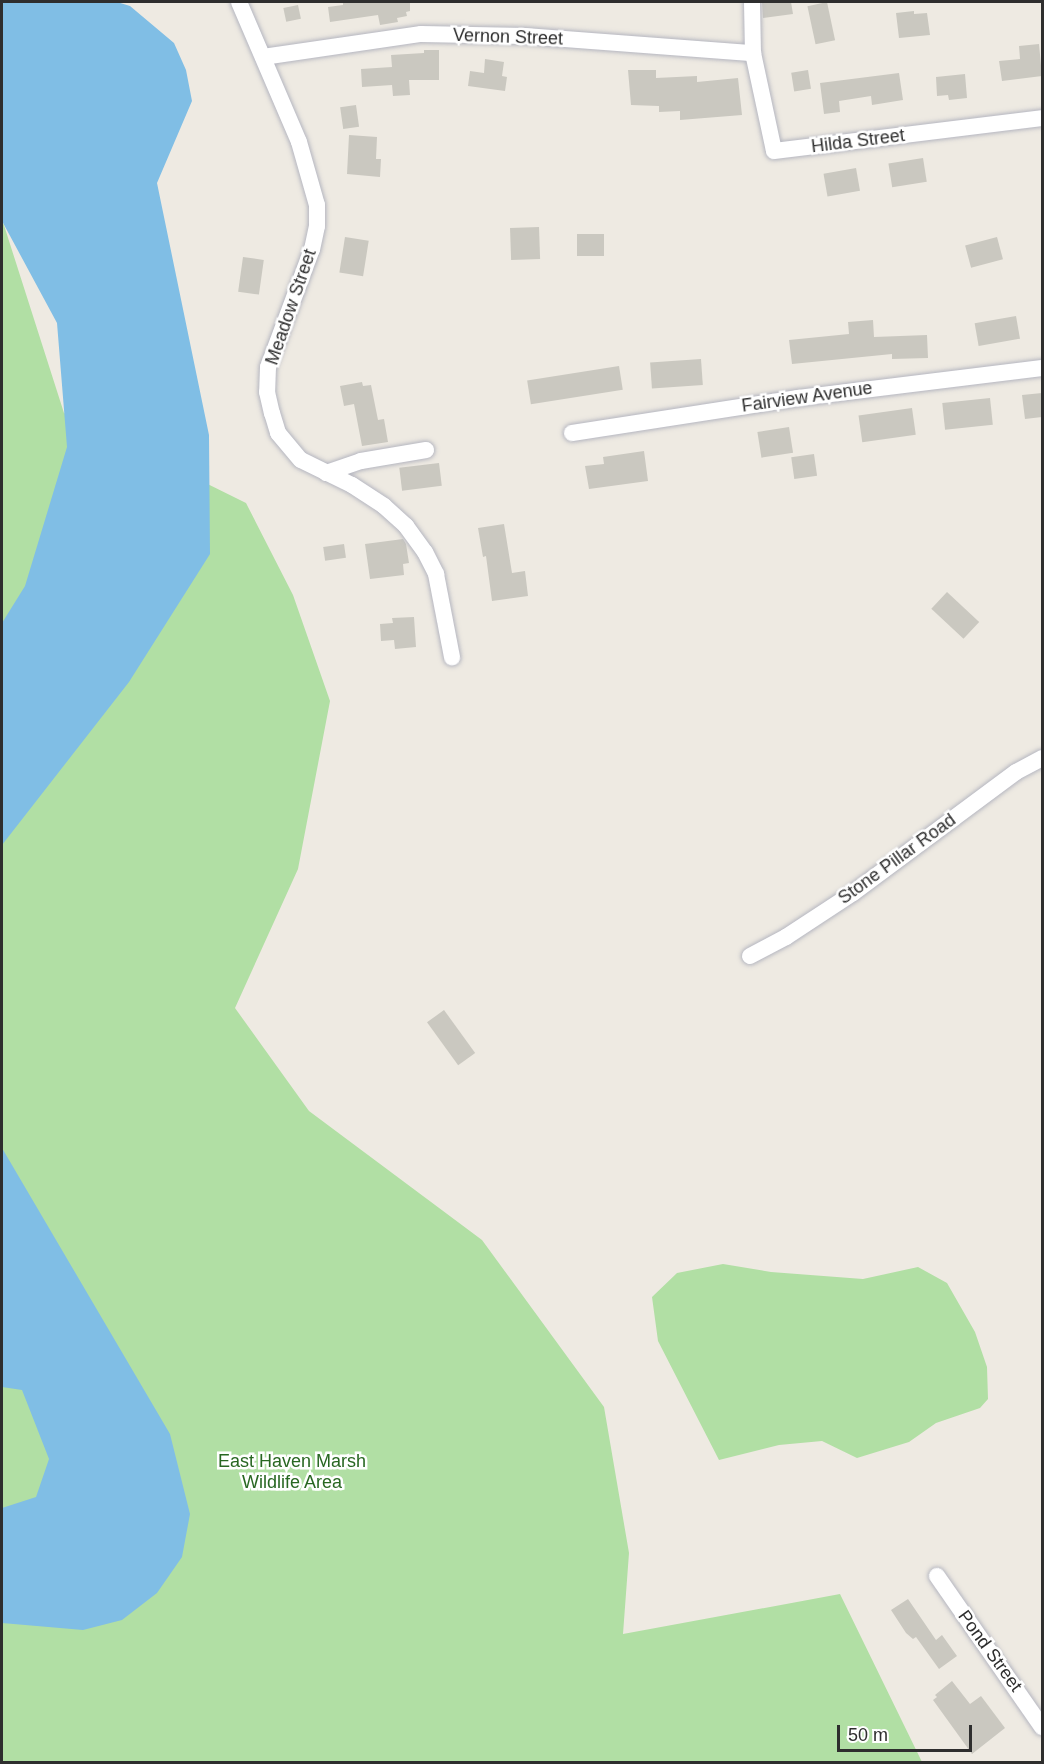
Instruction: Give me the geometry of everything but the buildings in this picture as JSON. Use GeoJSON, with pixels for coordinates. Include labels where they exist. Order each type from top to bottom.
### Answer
{"type":"FeatureCollection","features":[{"type":"Feature","properties":{"kind":"street","name":"Meadow Street"},"geometry":{"type":"LineString","coordinates":[[239,2],[303,153],[317,205],[317,226],[312,249],[268,367],[267,392],[278,433],[301,460],[384,506],[406,526],[425,552],[436,574],[452,657]]}},
{"type":"Feature","properties":{"kind":"street"},"geometry":{"type":"LineString","coordinates":[[752,2],[753,53]]}},
{"type":"Feature","properties":{"kind":"street","name":"Vernon Street"},"geometry":{"type":"LineString","coordinates":[[263,57],[421,34],[525,36],[753,53]]}},
{"type":"Feature","properties":{"kind":"street","name":"Hilda Street"},"geometry":{"type":"LineString","coordinates":[[753,53],[774,152],[1042,118]]}},
{"type":"Feature","properties":{"kind":"street","name":"Fairview Avenue"},"geometry":{"type":"LineString","coordinates":[[572,433],[798,398],[1042,368]]}},
{"type":"Feature","properties":{"kind":"street"},"geometry":{"type":"LineString","coordinates":[[326,473],[361,461],[426,450]]}},
{"type":"Feature","properties":{"kind":"street","name":"Stone Pillar Road"},"geometry":{"type":"LineString","coordinates":[[750,956],[786,937],[853,893],[1016,772],[1042,758]]}},
{"type":"Feature","properties":{"kind":"street","name":"Pond Street"},"geometry":{"type":"LineString","coordinates":[[937,1576],[1042,1727]]}},
{"type":"Feature","properties":{"kind":"green space","name":"East Haven Marsh Wildlife Area"},"geometry":{"type":"Polygon","coordinates":[[[2,219],[64,413],[246,503],[293,595],[330,701],[298,869],[235,1008],[309,1111],[482,1240],[604,1407],[629,1553],[623,1634],[840,1594],[922,1762],[2,1762],[2,219]]]}},
{"type":"Feature","properties":{"kind":"green space"},"geometry":{"type":"Polygon","coordinates":[[[723,1264],[771,1272],[863,1279],[918,1267],[947,1283],[975,1332],[987,1367],[988,1399],[980,1408],[936,1423],[909,1442],[857,1458],[822,1441],[779,1445],[719,1460],[658,1341],[652,1297],[677,1273],[723,1264]]]}},
{"type":"Feature","properties":{"kind":"water"},"geometry":{"type":"Polygon","coordinates":[[[2,2],[117,2],[130,6],[174,43],[186,70],[192,101],[157,183],[209,435],[210,554],[129,682],[2,845],[2,623],[25,586],[67,447],[57,323],[2,221],[2,2]]]}},
{"type":"Feature","properties":{"kind":"water"},"geometry":{"type":"Polygon","coordinates":[[[2,1148],[170,1434],[190,1514],[182,1557],[157,1593],[122,1620],[83,1630],[2,1623],[2,1508],[36,1497],[49,1459],[22,1390],[2,1387],[2,1148]]]}}]}
